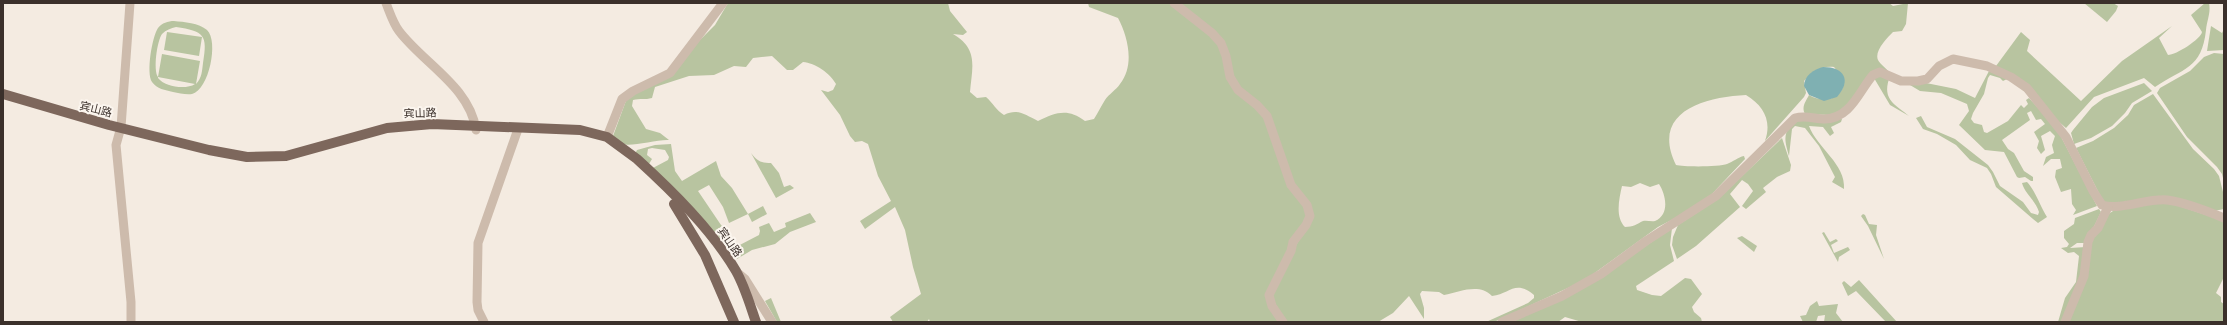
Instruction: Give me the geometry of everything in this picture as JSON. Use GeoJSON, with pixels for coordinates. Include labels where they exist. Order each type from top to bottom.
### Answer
{"type":"FeatureCollection","features":[{"type":"Feature","properties":{"kind":"main road","name":"宾山路"},"geometry":{"type":"LineString","coordinates":[[3,94],[208,154],[264,162],[298,158],[393,130],[432,127],[475,128],[588,136],[606,142],[626,154],[669,196],[681,212],[705,255],[734,322]]}},
{"type":"Feature","properties":{"kind":"main road","name":"宾山路"},"geometry":{"type":"LineString","coordinates":[[3,97],[58,114],[120,128]]}},
{"type":"Feature","properties":{"kind":"main road","name":"宾山路"},"geometry":{"type":"LineString","coordinates":[[517,131],[580,130],[606,138],[637,159],[709,232],[736,272],[747,294],[756,322]]}},
{"type":"Feature","properties":{"kind":"street"},"geometry":{"type":"LineString","coordinates":[[130,3],[120,128],[116,145],[131,302],[131,322]]}},
{"type":"Feature","properties":{"kind":"street"},"geometry":{"type":"LineString","coordinates":[[386,3],[399,31],[443,75],[463,99],[474,118],[475,128]]}},
{"type":"Feature","properties":{"kind":"street"},"geometry":{"type":"LineString","coordinates":[[606,138],[622,99],[633,91],[670,73],[723,3]]}},
{"type":"Feature","properties":{"kind":"street"},"geometry":{"type":"LineString","coordinates":[[1174,3],[1212,33],[1221,43],[1226,56],[1230,77],[1238,90],[1257,105],[1266,116],[1291,185],[1307,205],[1310,216],[1306,225],[1293,242],[1291,251],[1269,295],[1272,306],[1283,322]]}},
{"type":"Feature","properties":{"kind":"street"},"geometry":{"type":"LineString","coordinates":[[1502,322],[1582,286],[1674,222],[1702,206],[1716,196],[1774,136],[1795,118],[1802,116],[1826,119],[1842,115],[1849,109],[1868,80],[1880,72],[1901,81],[1918,81],[1927,79],[1939,66],[1947,60],[1953,59],[1987,66],[2011,77],[2027,88],[2066,137],[2093,191],[2102,205],[2108,207],[2153,200],[2168,200],[2224,218]]}},
{"type":"Feature","properties":{"kind":"street"},"geometry":{"type":"LineString","coordinates":[[484,322],[478,310],[477,302],[478,243],[517,131]]}},
{"type":"Feature","properties":{"kind":"street"},"geometry":{"type":"LineString","coordinates":[[2065,322],[2084,276],[2088,242],[2091,235],[2098,228],[2108,207]]}},
{"type":"Feature","properties":{"kind":"street"},"geometry":{"type":"LineString","coordinates":[[736,272],[745,280],[772,322]]}},
{"type":"Feature","properties":{"kind":"green space"},"geometry":{"type":"Polygon","coordinates":[[[728,3],[948,3],[950,11],[967,32],[963,35],[953,34],[967,46],[970,53],[972,67],[970,92],[977,98],[986,97],[1004,115],[1017,112],[1038,121],[1051,115],[1067,113],[1073,114],[1085,121],[1094,119],[1105,100],[1120,84],[1125,76],[1129,60],[1125,34],[1118,18],[1089,7],[1088,3],[1172,3],[1219,44],[1229,77],[1265,117],[1308,216],[1267,294],[1281,322],[930,322],[929,319],[927,322],[893,322],[890,317],[921,294],[913,267],[905,230],[895,207],[865,229],[860,221],[891,201],[878,176],[868,144],[862,141],[855,142],[850,136],[840,115],[821,90],[828,92],[833,90],[836,84],[822,69],[812,64],[803,62],[793,70],[787,70],[772,56],[753,58],[746,67],[734,66],[714,75],[689,76],[655,87],[652,98],[633,100],[632,106],[646,129],[660,133],[669,140],[627,145],[621,143],[613,136],[627,98],[658,82],[715,25],[728,3]]]}},
{"type":"Feature","properties":{"kind":"green space"},"geometry":{"type":"Polygon","coordinates":[[[1177,3],[1889,3],[1893,6],[1908,3],[1906,24],[1902,31],[1893,32],[1879,49],[1877,56],[1880,63],[1889,72],[1882,69],[1843,110],[1829,115],[1805,114],[1804,104],[1809,95],[1815,98],[1827,99],[1832,98],[1841,92],[1844,80],[1834,67],[1824,67],[1811,74],[1804,81],[1806,93],[1804,97],[1765,141],[1768,127],[1765,115],[1758,104],[1746,95],[1714,99],[1699,104],[1686,111],[1676,120],[1670,132],[1670,147],[1676,165],[1717,166],[1727,164],[1744,156],[1745,159],[1711,195],[1683,214],[1658,227],[1585,280],[1494,322],[1486,322],[1528,303],[1534,298],[1534,295],[1522,288],[1513,289],[1492,296],[1487,292],[1476,289],[1463,290],[1444,295],[1439,292],[1422,291],[1420,294],[1424,308],[1424,319],[1409,296],[1393,313],[1378,322],[1285,322],[1271,295],[1311,216],[1292,185],[1268,116],[1246,97],[1232,77],[1228,55],[1177,3]],[[1640,183],[1631,187],[1622,186],[1619,202],[1619,213],[1625,227],[1633,226],[1643,221],[1655,221],[1663,214],[1665,209],[1665,198],[1661,188],[1659,184],[1650,187],[1640,183]]]}},
{"type":"Feature","properties":{"kind":"green space"},"geometry":{"type":"Polygon","coordinates":[[[2084,3],[2113,3],[2118,6],[2107,22],[2084,3]]]}},
{"type":"Feature","properties":{"kind":"green space"},"geometry":{"type":"Polygon","coordinates":[[[2205,3],[2209,3],[2210,10],[2204,43],[2200,53],[2190,66],[2155,87],[2144,78],[2094,97],[2066,128],[1996,66],[2021,32],[2030,40],[2027,51],[2081,101],[2122,61],[2172,26],[2159,38],[2168,55],[2188,46],[2197,39],[2202,32],[2191,15],[2205,3]]]}},
{"type":"Feature","properties":{"kind":"green space"},"geometry":{"type":"Polygon","coordinates":[[[172,21],[196,24],[207,30],[210,36],[212,54],[207,75],[198,91],[192,94],[182,94],[161,89],[152,82],[150,77],[150,55],[156,33],[161,25],[172,21]],[[176,27],[169,29],[162,34],[157,49],[158,77],[162,54],[200,61],[196,84],[201,74],[205,46],[202,36],[193,30],[176,27]],[[158,77],[165,84],[176,87],[186,87],[195,84],[158,77]]]}},
{"type":"Feature","properties":{"kind":"green space"},"geometry":{"type":"Polygon","coordinates":[[[2211,26],[2222,33],[2224,29],[2224,50],[2207,51],[2211,26]]]}},
{"type":"Feature","properties":{"kind":"green space"},"geometry":{"type":"Polygon","coordinates":[[[167,32],[202,37],[199,56],[164,50],[167,32]]]}},
{"type":"Feature","properties":{"kind":"green space"},"geometry":{"type":"Polygon","coordinates":[[[2214,53],[2224,54],[2224,182],[2222,174],[2217,167],[2187,137],[2157,93],[2160,88],[2190,71],[2204,57],[2214,53]]]}},
{"type":"Feature","properties":{"kind":"green space"},"geometry":{"type":"Polygon","coordinates":[[[1989,71],[2007,79],[2003,81],[2000,78],[1990,75],[1984,94],[1971,119],[1974,123],[1982,125],[1984,132],[1987,133],[2008,121],[2021,105],[2024,108],[2028,104],[2026,100],[2029,98],[2057,129],[2097,206],[2073,215],[2076,210],[2072,204],[2071,189],[2061,192],[2055,177],[2056,170],[2062,168],[2060,159],[2051,159],[2043,166],[2046,157],[2054,153],[2052,145],[2055,136],[2050,131],[2041,136],[2045,150],[2041,154],[2037,148],[2039,141],[2034,132],[2045,124],[2041,119],[2036,120],[2031,111],[2027,113],[2030,120],[2002,140],[2008,149],[2014,153],[2024,171],[2033,177],[2033,181],[2025,177],[2017,177],[2004,152],[1985,150],[1959,125],[1969,111],[1967,104],[1941,93],[1920,91],[1910,85],[1926,83],[1956,89],[1975,98],[1989,71]]]}},
{"type":"Feature","properties":{"kind":"green space"},"geometry":{"type":"Polygon","coordinates":[[[1879,76],[1889,79],[1887,92],[1889,97],[1895,105],[1909,116],[1890,105],[1874,78],[1879,76]]]}},
{"type":"Feature","properties":{"kind":"green space"},"geometry":{"type":"Polygon","coordinates":[[[2144,83],[2152,91],[2132,103],[2125,113],[2112,126],[2091,138],[2074,144],[2071,133],[2092,107],[2104,98],[2144,83]]]}},
{"type":"Feature","properties":{"kind":"green space"},"geometry":{"type":"Polygon","coordinates":[[[2153,94],[2193,149],[2214,169],[2219,176],[2224,196],[2224,209],[2214,211],[2182,203],[2111,205],[2104,203],[2076,148],[2093,141],[2114,128],[2128,115],[2134,105],[2153,94]]]}},
{"type":"Feature","properties":{"kind":"green space"},"geometry":{"type":"Polygon","coordinates":[[[1921,116],[1927,127],[1955,139],[1988,165],[2000,186],[2023,202],[2031,213],[2038,215],[2038,208],[2023,187],[2022,183],[2027,182],[2033,190],[2047,217],[2038,223],[2033,219],[1996,187],[1987,168],[1970,160],[1956,145],[1937,134],[1923,129],[1916,118],[1921,116]]]}},
{"type":"Feature","properties":{"kind":"green space"},"geometry":{"type":"Polygon","coordinates":[[[1842,119],[1841,122],[1831,127],[1834,133],[1830,136],[1823,127],[1809,126],[1818,142],[1836,164],[1843,180],[1844,189],[1832,182],[1835,177],[1819,146],[1805,128],[1795,126],[1792,129],[1789,156],[1786,146],[1786,134],[1794,121],[1842,119]]]}},
{"type":"Feature","properties":{"kind":"green space"},"geometry":{"type":"Polygon","coordinates":[[[1782,138],[1791,165],[1790,171],[1777,177],[1763,188],[1766,192],[1746,209],[1742,206],[1753,191],[1748,184],[1742,180],[1730,194],[1740,207],[1696,246],[1677,259],[1672,245],[1673,237],[1678,225],[1718,199],[1782,138]]]}},
{"type":"Feature","properties":{"kind":"green space"},"geometry":{"type":"Polygon","coordinates":[[[671,144],[675,171],[682,181],[716,161],[721,176],[732,188],[748,214],[729,223],[723,207],[709,185],[698,191],[722,226],[714,232],[651,169],[668,160],[669,157],[665,150],[652,148],[648,149],[647,155],[652,159],[649,164],[635,154],[637,150],[655,145],[671,144]]]}},
{"type":"Feature","properties":{"kind":"green space"},"geometry":{"type":"Polygon","coordinates":[[[751,153],[755,158],[764,163],[771,163],[779,173],[784,187],[790,185],[794,188],[776,198],[751,153]]]}},
{"type":"Feature","properties":{"kind":"green space"},"geometry":{"type":"Polygon","coordinates":[[[2170,203],[2224,221],[2224,277],[2216,293],[2221,297],[2221,302],[2224,304],[2224,322],[2067,322],[2090,245],[2105,218],[2113,211],[2126,206],[2170,203]]]}},
{"type":"Feature","properties":{"kind":"green space"},"geometry":{"type":"Polygon","coordinates":[[[763,206],[767,214],[752,222],[748,214],[763,206]]]}},
{"type":"Feature","properties":{"kind":"green space"},"geometry":{"type":"Polygon","coordinates":[[[2099,209],[2101,212],[2086,243],[2077,243],[2070,248],[2086,247],[2082,275],[2063,322],[2058,322],[2065,298],[2076,282],[2079,256],[2074,252],[2068,253],[2061,248],[2067,247],[2069,244],[2064,238],[2064,231],[2074,224],[2075,218],[2099,209]]]}},
{"type":"Feature","properties":{"kind":"green space"},"geometry":{"type":"Polygon","coordinates":[[[810,213],[816,222],[790,232],[775,244],[752,250],[737,259],[718,236],[722,232],[720,235],[727,243],[729,241],[734,248],[759,235],[759,227],[769,223],[774,232],[786,227],[785,223],[810,213]]]}},
{"type":"Feature","properties":{"kind":"green space"},"geometry":{"type":"Polygon","coordinates":[[[1863,214],[1865,215],[1869,224],[1877,225],[1876,235],[1884,259],[1868,226],[1861,216],[1863,214]]]}},
{"type":"Feature","properties":{"kind":"green space"},"geometry":{"type":"Polygon","coordinates":[[[1672,228],[1670,245],[1674,261],[1636,286],[1637,290],[1652,295],[1661,296],[1685,278],[1691,279],[1702,294],[1692,307],[1694,312],[1701,318],[1702,322],[1582,322],[1565,317],[1558,322],[1510,322],[1628,258],[1672,228]]]}},
{"type":"Feature","properties":{"kind":"green space"},"geometry":{"type":"Polygon","coordinates":[[[1824,232],[1830,242],[1836,239],[1838,241],[1831,245],[1834,253],[1848,247],[1850,250],[1839,257],[1838,262],[1822,233],[1824,232]]]}},
{"type":"Feature","properties":{"kind":"green space"},"geometry":{"type":"Polygon","coordinates":[[[1742,236],[1757,246],[1754,252],[1737,238],[1742,236]]]}},
{"type":"Feature","properties":{"kind":"green space"},"geometry":{"type":"Polygon","coordinates":[[[1859,280],[1897,322],[1886,322],[1856,291],[1848,296],[1842,283],[1844,281],[1851,287],[1859,280]]]}},
{"type":"Feature","properties":{"kind":"green space"},"geometry":{"type":"Polygon","coordinates":[[[771,298],[781,322],[777,322],[765,301],[771,298]]]}},
{"type":"Feature","properties":{"kind":"green space"},"geometry":{"type":"Polygon","coordinates":[[[1817,301],[1819,306],[1838,304],[1836,313],[1843,322],[1824,322],[1825,315],[1818,316],[1816,322],[1803,322],[1800,316],[1806,315],[1810,306],[1817,301]]]}},
{"type":"Feature","properties":{"kind":"water"},"geometry":{"type":"Polygon","coordinates":[[[1823,67],[1836,69],[1841,72],[1845,80],[1842,91],[1837,97],[1824,101],[1809,95],[1804,86],[1804,82],[1810,74],[1816,69],[1823,67]]]}}]}
